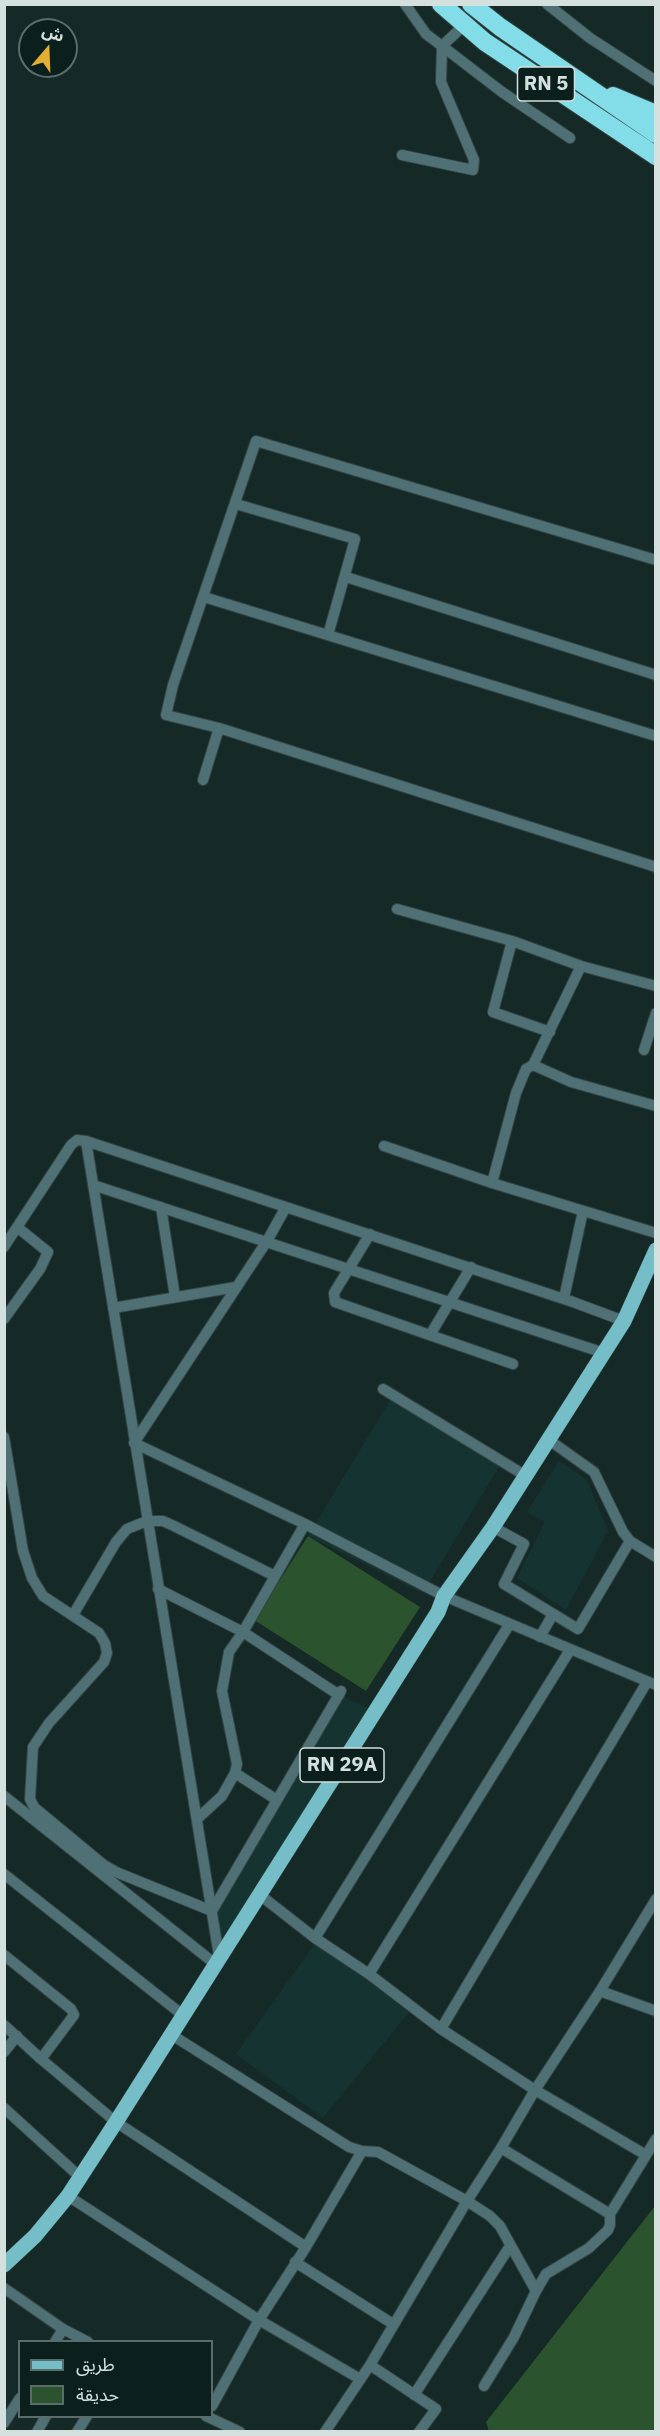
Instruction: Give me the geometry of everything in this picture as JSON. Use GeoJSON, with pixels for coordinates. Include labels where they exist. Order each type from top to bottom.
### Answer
{"type":"FeatureCollection","features":[{"type":"Feature","properties":{"kind":"highway","name":"RN 5"},"geometry":{"type":"LineString","coordinates":[[441,4],[485,42],[656,156]]}},
{"type":"Feature","properties":{"kind":"highway","name":"RN 5"},"geometry":{"type":"LineString","coordinates":[[471,4],[577,81],[656,134]]}},
{"type":"Feature","properties":{"kind":"highway"},"geometry":{"type":"LineString","coordinates":[[577,81],[656,114]]}},
{"type":"Feature","properties":{"kind":"main road","name":"RN 29A"},"geometry":{"type":"LineString","coordinates":[[4,2265],[35,2236],[68,2196],[116,2122],[438,1612],[444,1596],[493,1527],[624,1321],[656,1250]]}},
{"type":"Feature","properties":{"kind":"street"},"geometry":{"type":"LineString","coordinates":[[405,4],[426,34],[502,92],[570,138]]}},
{"type":"Feature","properties":{"kind":"street"},"geometry":{"type":"LineString","coordinates":[[547,4],[590,38],[656,81]]}},
{"type":"Feature","properties":{"kind":"street"},"geometry":{"type":"LineString","coordinates":[[402,155],[473,170],[474,160],[441,82],[442,46],[460,29]]}},
{"type":"Feature","properties":{"kind":"street"},"geometry":{"type":"LineString","coordinates":[[656,560],[256,441],[173,685],[166,715],[219,728],[656,867]]}},
{"type":"Feature","properties":{"kind":"street"},"geometry":{"type":"LineString","coordinates":[[236,504],[355,539],[328,635]]}},
{"type":"Feature","properties":{"kind":"street"},"geometry":{"type":"LineString","coordinates":[[346,577],[656,675]]}},
{"type":"Feature","properties":{"kind":"street"},"geometry":{"type":"LineString","coordinates":[[204,597],[656,735]]}},
{"type":"Feature","properties":{"kind":"street"},"geometry":{"type":"LineString","coordinates":[[203,780],[219,728]]}},
{"type":"Feature","properties":{"kind":"street"},"geometry":{"type":"LineString","coordinates":[[397,909],[512,940],[581,966],[656,986]]}},
{"type":"Feature","properties":{"kind":"street"},"geometry":{"type":"LineString","coordinates":[[512,940],[494,1012],[550,1032]]}},
{"type":"Feature","properties":{"kind":"street"},"geometry":{"type":"LineString","coordinates":[[492,1183],[516,1093],[526,1069],[533,1065],[550,1032],[581,966]]}},
{"type":"Feature","properties":{"kind":"street"},"geometry":{"type":"LineString","coordinates":[[644,1050],[656,1013]]}},
{"type":"Feature","properties":{"kind":"street"},"geometry":{"type":"LineString","coordinates":[[533,1065],[571,1082],[656,1107]]}},
{"type":"Feature","properties":{"kind":"street"},"geometry":{"type":"LineString","coordinates":[[4,1247],[71,1145],[77,1140],[86,1141],[564,1298],[624,1321]]}},
{"type":"Feature","properties":{"kind":"street"},"geometry":{"type":"LineString","coordinates":[[86,1141],[212,1911],[217,1959]]}},
{"type":"Feature","properties":{"kind":"street"},"geometry":{"type":"LineString","coordinates":[[384,1146],[492,1183],[656,1233]]}},
{"type":"Feature","properties":{"kind":"street"},"geometry":{"type":"LineString","coordinates":[[93,1185],[604,1353]]}},
{"type":"Feature","properties":{"kind":"street"},"geometry":{"type":"LineString","coordinates":[[161,1207],[175,1297]]}},
{"type":"Feature","properties":{"kind":"street"},"geometry":{"type":"LineString","coordinates":[[134,1443],[267,1241],[286,1207]]}},
{"type":"Feature","properties":{"kind":"street"},"geometry":{"type":"LineString","coordinates":[[564,1298],[582,1211]]}},
{"type":"Feature","properties":{"kind":"street"},"geometry":{"type":"LineString","coordinates":[[4,1319],[40,1269],[48,1252],[17,1227]]}},
{"type":"Feature","properties":{"kind":"street"},"geometry":{"type":"LineString","coordinates":[[370,1234],[334,1293],[335,1302],[513,1364]]}},
{"type":"Feature","properties":{"kind":"street"},"geometry":{"type":"LineString","coordinates":[[430,1335],[471,1268]]}},
{"type":"Feature","properties":{"kind":"street"},"geometry":{"type":"LineString","coordinates":[[113,1308],[236,1287]]}},
{"type":"Feature","properties":{"kind":"street"},"geometry":{"type":"LineString","coordinates":[[383,1389],[526,1476]]}},
{"type":"Feature","properties":{"kind":"street"},"geometry":{"type":"LineString","coordinates":[[4,1437],[24,1551],[32,1578],[43,1596],[99,1633],[105,1643],[107,1653],[104,1662],[49,1723],[33,1747],[30,1799],[34,1807],[104,1865],[212,1911]]}},
{"type":"Feature","properties":{"kind":"street"},"geometry":{"type":"LineString","coordinates":[[549,1440],[594,1472],[630,1541],[656,1557]]}},
{"type":"Feature","properties":{"kind":"street"},"geometry":{"type":"LineString","coordinates":[[134,1443],[305,1524],[444,1596],[651,1684],[441,2029]]}},
{"type":"Feature","properties":{"kind":"street"},"geometry":{"type":"LineString","coordinates":[[73,1615],[116,1542],[127,1529],[147,1521],[163,1521],[275,1576]]}},
{"type":"Feature","properties":{"kind":"street"},"geometry":{"type":"LineString","coordinates":[[197,1819],[222,1796],[235,1773],[237,1764],[222,1691],[228,1652],[243,1632],[305,1524]]}},
{"type":"Feature","properties":{"kind":"street"},"geometry":{"type":"LineString","coordinates":[[493,1527],[524,1544],[504,1584],[578,1629],[630,1541]]}},
{"type":"Feature","properties":{"kind":"street"},"geometry":{"type":"LineString","coordinates":[[158,1588],[243,1632],[340,1693],[212,1911]]}},
{"type":"Feature","properties":{"kind":"street"},"geometry":{"type":"LineString","coordinates":[[540,1637],[553,1614]]}},
{"type":"Feature","properties":{"kind":"street"},"geometry":{"type":"LineString","coordinates":[[315,1938],[509,1625]]}},
{"type":"Feature","properties":{"kind":"street"},"geometry":{"type":"LineString","coordinates":[[369,1974],[570,1650]]}},
{"type":"Feature","properties":{"kind":"street"},"geometry":{"type":"LineString","coordinates":[[235,1773],[277,1800]]}},
{"type":"Feature","properties":{"kind":"street"},"geometry":{"type":"LineString","coordinates":[[4,1796],[217,1959]]}},
{"type":"Feature","properties":{"kind":"street"},"geometry":{"type":"LineString","coordinates":[[4,1874],[184,2016]]}},
{"type":"Feature","properties":{"kind":"street"},"geometry":{"type":"LineString","coordinates":[[260,1894],[315,1938],[369,1974],[441,2029],[535,2090],[646,2155]]}},
{"type":"Feature","properties":{"kind":"street"},"geometry":{"type":"LineString","coordinates":[[325,2432],[370,2365],[467,2200],[655,1901]]}},
{"type":"Feature","properties":{"kind":"street"},"geometry":{"type":"LineString","coordinates":[[4,1955],[71,2009],[74,2015],[41,2059]]}},
{"type":"Feature","properties":{"kind":"street"},"geometry":{"type":"LineString","coordinates":[[600,1991],[656,2011]]}},
{"type":"Feature","properties":{"kind":"street"},"geometry":{"type":"LineString","coordinates":[[4,2025],[116,2122],[306,2247]]}},
{"type":"Feature","properties":{"kind":"street"},"geometry":{"type":"LineString","coordinates":[[171,2035],[349,2147],[378,2152],[467,2200],[490,2216],[500,2226],[536,2291]]}},
{"type":"Feature","properties":{"kind":"street"},"geometry":{"type":"LineString","coordinates":[[4,2052],[17,2036]]}},
{"type":"Feature","properties":{"kind":"street"},"geometry":{"type":"LineString","coordinates":[[4,2108],[80,2177]]}},
{"type":"Feature","properties":{"kind":"street"},"geometry":{"type":"LineString","coordinates":[[484,2386],[514,2337],[546,2274],[589,2248],[608,2230],[610,2214],[656,2139]]}},
{"type":"Feature","properties":{"kind":"street"},"geometry":{"type":"LineString","coordinates":[[501,2148],[610,2214]]}},
{"type":"Feature","properties":{"kind":"street"},"geometry":{"type":"LineString","coordinates":[[213,2404],[259,2320],[306,2247],[362,2151]]}},
{"type":"Feature","properties":{"kind":"street"},"geometry":{"type":"LineString","coordinates":[[68,2196],[259,2320],[360,2379]]}},
{"type":"Feature","properties":{"kind":"street"},"geometry":{"type":"LineString","coordinates":[[414,2395],[510,2246]]}},
{"type":"Feature","properties":{"kind":"street"},"geometry":{"type":"LineString","coordinates":[[295,2262],[393,2324]]}},
{"type":"Feature","properties":{"kind":"street"},"geometry":{"type":"LineString","coordinates":[[4,2288],[63,2329],[84,2340]]}},
{"type":"Feature","properties":{"kind":"street"},"geometry":{"type":"LineString","coordinates":[[56,2340],[63,2329]]}},
{"type":"Feature","properties":{"kind":"street"},"geometry":{"type":"LineString","coordinates":[[370,2365],[436,2409],[419,2432]]}},
{"type":"Feature","properties":{"kind":"street"},"geometry":{"type":"LineString","coordinates":[[4,2423],[18,2401]]}},
{"type":"Feature","properties":{"kind":"street"},"geometry":{"type":"LineString","coordinates":[[37,2432],[45,2418]]}},
{"type":"Feature","properties":{"kind":"street"},"geometry":{"type":"LineString","coordinates":[[77,2432],[86,2418]]}},
{"type":"Feature","properties":{"kind":"street"},"geometry":{"type":"LineString","coordinates":[[207,2418],[214,2427],[214,2432]]}},
{"type":"Feature","properties":{"kind":"street"},"geometry":{"type":"LineString","coordinates":[[208,2418],[240,2432]]}},
{"type":"Feature","properties":{"kind":"shaded area"},"geometry":{"type":"Polygon","coordinates":[[[390,1400],[502,1462],[423,1593],[308,1536],[390,1400]]]}},
{"type":"Feature","properties":{"kind":"shaded area"},"geometry":{"type":"Polygon","coordinates":[[[559,1461],[587,1480],[608,1531],[566,1610],[517,1578],[545,1522],[527,1512],[559,1461]]]}},
{"type":"Feature","properties":{"kind":"shaded area"},"geometry":{"type":"Polygon","coordinates":[[[339,1695],[370,1709],[218,1947],[212,1911],[339,1695]]]}},
{"type":"Feature","properties":{"kind":"shaded area"},"geometry":{"type":"Polygon","coordinates":[[[316,1942],[409,2012],[323,2118],[236,2054],[316,1942]]]}},
{"type":"Feature","properties":{"kind":"green space"},"geometry":{"type":"Polygon","coordinates":[[[308,1536],[420,1607],[366,1691],[254,1620],[308,1536]]]}},
{"type":"Feature","properties":{"kind":"green space"},"geometry":{"type":"Polygon","coordinates":[[[655,2206],[655,2431],[489,2431],[486,2422],[655,2206]]]}}]}
